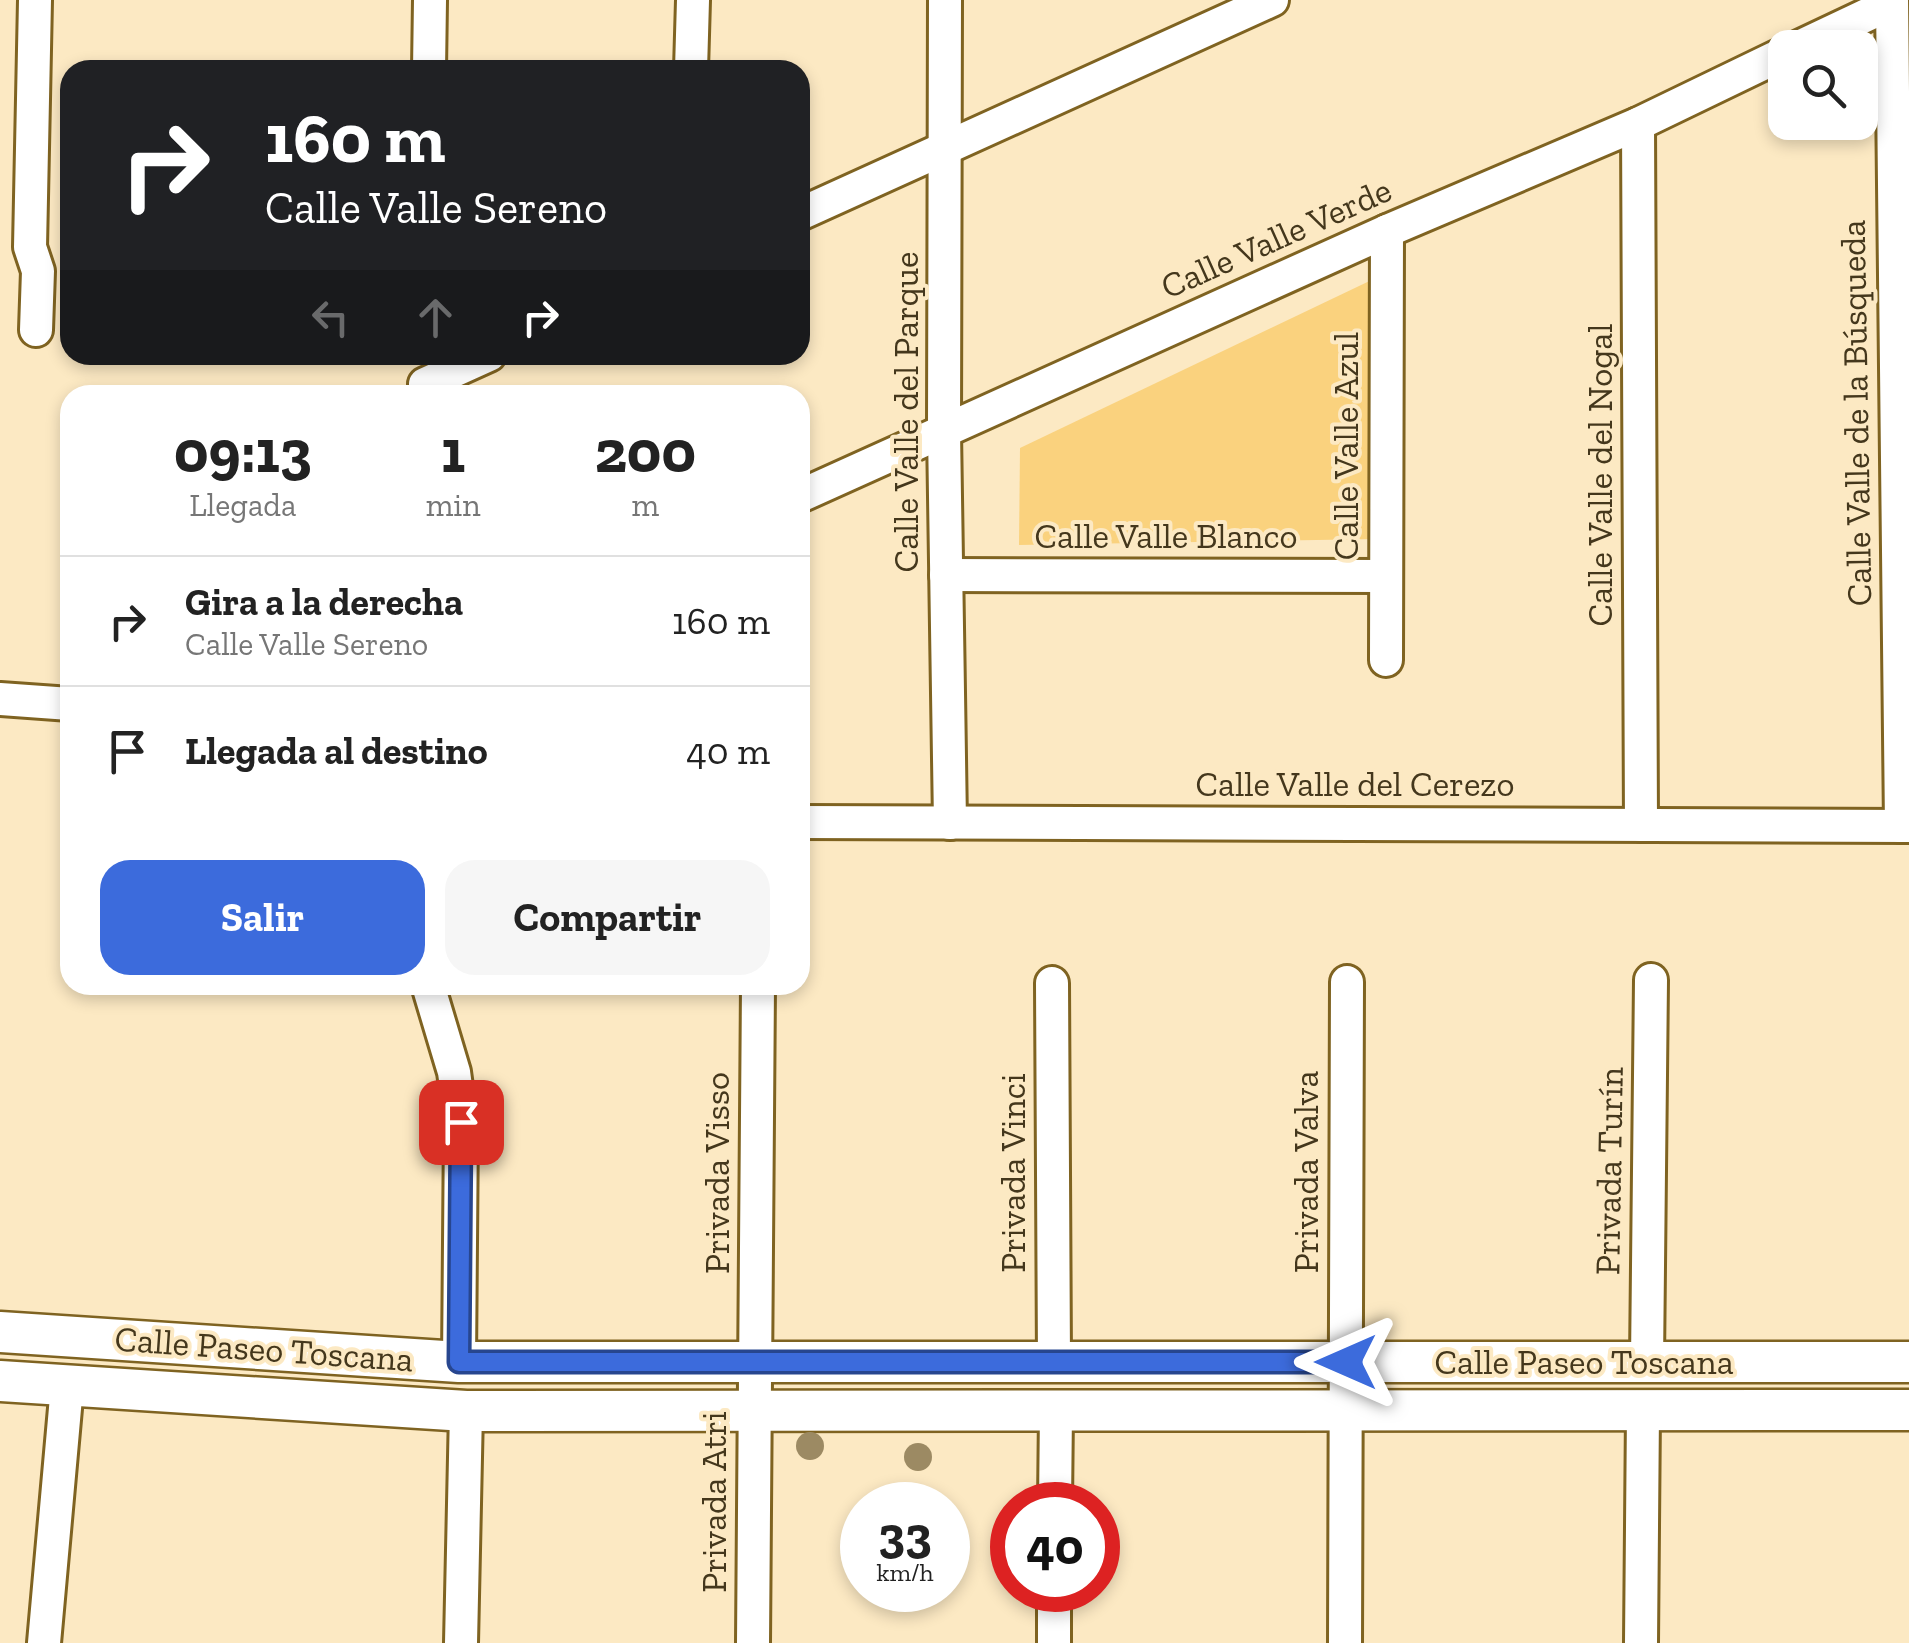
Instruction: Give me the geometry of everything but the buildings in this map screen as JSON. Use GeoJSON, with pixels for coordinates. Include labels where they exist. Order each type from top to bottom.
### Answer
{"type":"FeatureCollection","features":[{"type":"Feature","properties":{"kind":"street"},"geometry":{"type":"LineString","coordinates":[[36,0],[15,246],[38,271],[36,330]]}},
{"type":"Feature","properties":{"kind":"street"},"geometry":{"type":"LineString","coordinates":[[429,60],[430,0]]}},
{"type":"Feature","properties":{"kind":"street"},"geometry":{"type":"LineString","coordinates":[[691,60],[693,0]]}},
{"type":"Feature","properties":{"kind":"street","name":"Calle Valle del Parque"},"geometry":{"type":"LineString","coordinates":[[945,0],[944,431],[950,823]]}},
{"type":"Feature","properties":{"kind":"street"},"geometry":{"type":"LineString","coordinates":[[810,209],[1272,0]]}},
{"type":"Feature","properties":{"kind":"street"},"geometry":{"type":"LineString","coordinates":[[1833,30],[1892,1]]}},
{"type":"Feature","properties":{"kind":"street","name":"Calle Valle de la Búsqueda"},"geometry":{"type":"LineString","coordinates":[[1892,1],[1901,52],[1905,826]]}},
{"type":"Feature","properties":{"kind":"street","name":"Calle Valle Verde"},"geometry":{"type":"LineString","coordinates":[[810,491],[1387,232],[1638,124],[1768,61]]}},
{"type":"Feature","properties":{"kind":"street","name":"Calle Valle del Nogal"},"geometry":{"type":"LineString","coordinates":[[1638,124],[1642,825]]}},
{"type":"Feature","properties":{"kind":"street","name":"Calle Valle Azul"},"geometry":{"type":"LineString","coordinates":[[1386,660],[1387,232]]}},
{"type":"Feature","properties":{"kind":"street"},"geometry":{"type":"LineString","coordinates":[[425,378],[461,365]]}},
{"type":"Feature","properties":{"kind":"street","name":"Calle Valle Blanco"},"geometry":{"type":"LineString","coordinates":[[946,575],[1386,576]]}},
{"type":"Feature","properties":{"kind":"street"},"geometry":{"type":"LineString","coordinates":[[0,699],[60,703]]}},
{"type":"Feature","properties":{"kind":"street","name":"Calle Valle del Cerezo"},"geometry":{"type":"LineString","coordinates":[[810,822],[1905,826]]}},
{"type":"Feature","properties":{"kind":"street","name":"Privada Turín"},"geometry":{"type":"LineString","coordinates":[[1647,1362],[1651,980]]}},
{"type":"Feature","properties":{"kind":"street","name":"Privada Valva"},"geometry":{"type":"LineString","coordinates":[[1345,1643],[1347,982]]}},
{"type":"Feature","properties":{"kind":"street","name":"Privada Vinci"},"geometry":{"type":"LineString","coordinates":[[1052,983],[1054,1362]]}},
{"type":"Feature","properties":{"kind":"street"},"geometry":{"type":"LineString","coordinates":[[431,995],[454,1072],[461,1122],[459,1362]]}},
{"type":"Feature","properties":{"kind":"street","name":"Privada Visso"},"geometry":{"type":"LineString","coordinates":[[755,1362],[758,995]]}},
{"type":"Feature","properties":{"kind":"street","name":"Calle Paseo Toscana"},"geometry":{"type":"LineString","coordinates":[[0,1332],[459,1362],[1909,1362]]}},
{"type":"Feature","properties":{"kind":"street","name":"Privada Atri"},"geometry":{"type":"LineString","coordinates":[[753,1643],[755,1362]]}},
{"type":"Feature","properties":{"kind":"street","name":"Calle Paseo Toscana"},"geometry":{"type":"LineString","coordinates":[[0,1382],[466,1411],[1909,1410]]}},
{"type":"Feature","properties":{"kind":"street"},"geometry":{"type":"LineString","coordinates":[[44,1643],[67,1386]]}},
{"type":"Feature","properties":{"kind":"street"},"geometry":{"type":"LineString","coordinates":[[1055,1482],[1056,1410]]}},
{"type":"Feature","properties":{"kind":"street"},"geometry":{"type":"LineString","coordinates":[[1641,1643],[1643,1410]]}},
{"type":"Feature","properties":{"kind":"street"},"geometry":{"type":"LineString","coordinates":[[461,1643],[466,1411]]}},
{"type":"Feature","properties":{"kind":"street"},"geometry":{"type":"LineString","coordinates":[[1054,1612],[1054,1643]]}},
{"type":"Feature","properties":{"kind":"shaded area"},"geometry":{"type":"Polygon","coordinates":[[[1380,276],[1379,539],[1019,545],[1020,448],[1380,276]]]}},
{"type":"Feature","properties":{"kind":"route"},"geometry":{"type":"LineString","coordinates":[[461,1122],[459,1362],[1346,1362]]}}]}
